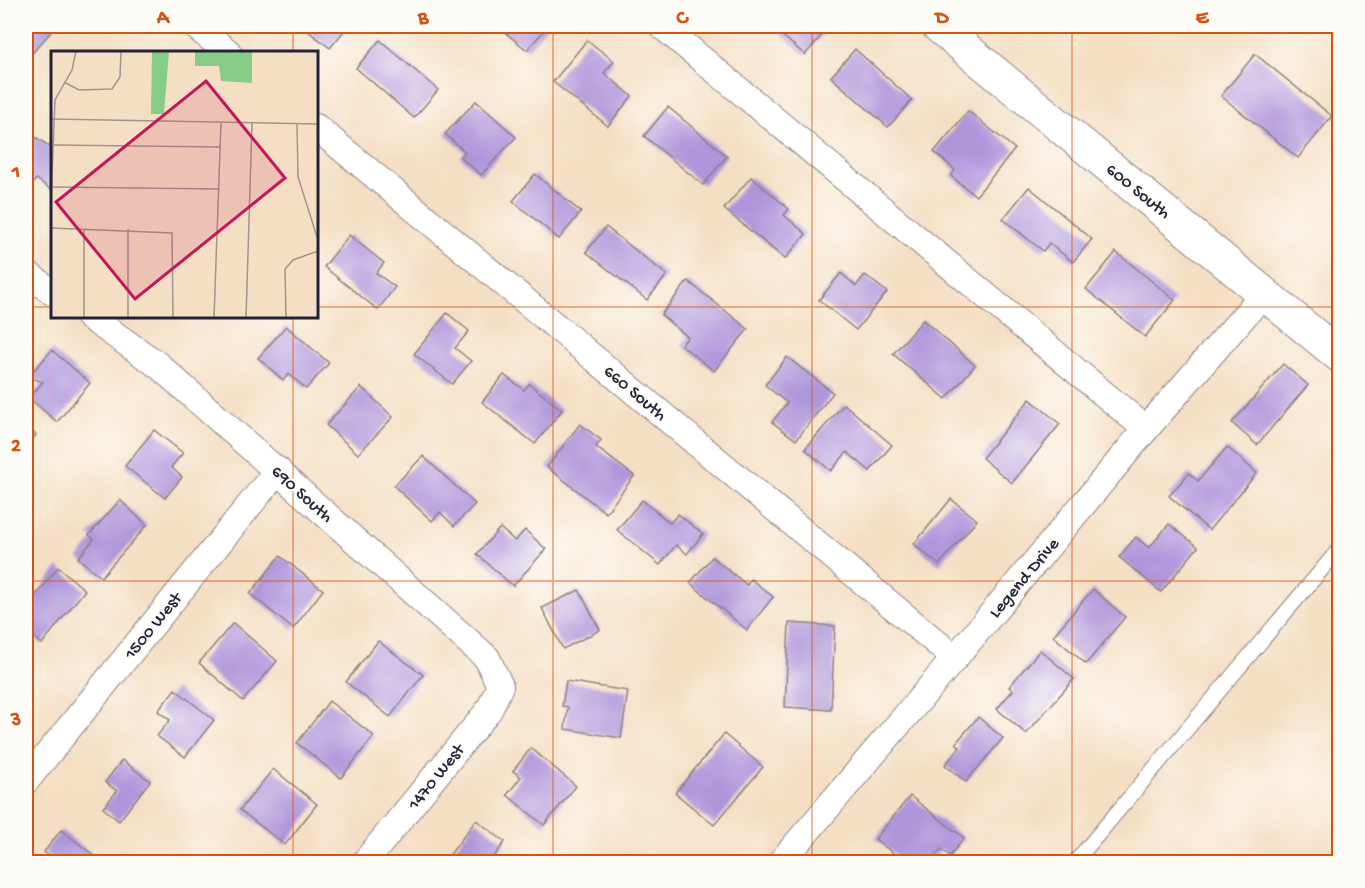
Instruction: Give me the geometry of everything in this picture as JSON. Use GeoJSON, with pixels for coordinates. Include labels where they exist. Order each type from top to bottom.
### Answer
{"type":"FeatureCollection","features":[{"type":"Feature","properties":{"kind":"main road","name":"600 South"},"geometry":{"type":"LineString","coordinates":[[938,26],[1265,292],[1340,356]]}},
{"type":"Feature","properties":{"kind":"street"},"geometry":{"type":"LineString","coordinates":[[195,26],[227,51]]}},
{"type":"Feature","properties":{"kind":"street"},"geometry":{"type":"LineString","coordinates":[[662,26],[1146,429]]}},
{"type":"Feature","properties":{"kind":"street","name":"660 South"},"geometry":{"type":"LineString","coordinates":[[318,128],[955,658]]}},
{"type":"Feature","properties":{"kind":"street"},"geometry":{"type":"LineString","coordinates":[[27,276],[51,291]]}},
{"type":"Feature","properties":{"kind":"street","name":"Legend Drive"},"geometry":{"type":"LineString","coordinates":[[781,862],[1146,429],[1265,292]]}},
{"type":"Feature","properties":{"kind":"street","name":"690 South"},"geometry":{"type":"LineString","coordinates":[[91,318],[158,365],[278,470],[487,658],[500,686]]}},
{"type":"Feature","properties":{"kind":"street","name":"1500 West"},"geometry":{"type":"LineString","coordinates":[[26,781],[278,470]]}},
{"type":"Feature","properties":{"kind":"street","name":"1470 West"},"geometry":{"type":"LineString","coordinates":[[365,862],[489,710],[500,686]]}},
{"type":"Feature","properties":{"kind":"lane"},"geometry":{"type":"LineString","coordinates":[[1075,862],[1340,548]]}},
{"type":"Feature","properties":{"kind":"building"},"geometry":{"type":"Polygon","coordinates":[[[26,26],[56,26],[27,59],[26,57],[26,26]]]}},
{"type":"Feature","properties":{"kind":"building"},"geometry":{"type":"Polygon","coordinates":[[[312,26],[348,26],[330,48],[308,31],[312,26]]]}},
{"type":"Feature","properties":{"kind":"building"},"geometry":{"type":"Polygon","coordinates":[[[497,26],[548,26],[527,50],[497,26]]]}},
{"type":"Feature","properties":{"kind":"building"},"geometry":{"type":"Polygon","coordinates":[[[771,26],[826,26],[828,28],[805,55],[771,26]]]}},
{"type":"Feature","properties":{"kind":"building"},"geometry":{"type":"Polygon","coordinates":[[[380,40],[438,90],[414,118],[356,68],[380,40]]]}},
{"type":"Feature","properties":{"kind":"building"},"geometry":{"type":"Polygon","coordinates":[[[587,40],[614,61],[604,73],[632,96],[608,126],[553,82],[587,40]]]}},
{"type":"Feature","properties":{"kind":"building"},"geometry":{"type":"Polygon","coordinates":[[[855,49],[912,100],[888,127],[831,77],[855,49]]]}},
{"type":"Feature","properties":{"kind":"building"},"geometry":{"type":"Polygon","coordinates":[[[1255,54],[1332,116],[1298,158],[1221,96],[1255,54]]]}},
{"type":"Feature","properties":{"kind":"building"},"geometry":{"type":"Polygon","coordinates":[[[476,101],[516,137],[481,175],[460,157],[465,152],[445,134],[476,101]]]}},
{"type":"Feature","properties":{"kind":"building"},"geometry":{"type":"Polygon","coordinates":[[[668,107],[727,156],[703,185],[644,136],[668,107]]]}},
{"type":"Feature","properties":{"kind":"building"},"geometry":{"type":"Polygon","coordinates":[[[968,111],[1015,149],[976,196],[951,176],[955,170],[934,152],[968,111]]]}},
{"type":"Feature","properties":{"kind":"building"},"geometry":{"type":"Polygon","coordinates":[[[32,135],[51,147],[51,189],[36,179],[28,191],[26,189],[26,145],[32,135]]]}},
{"type":"Feature","properties":{"kind":"building"},"geometry":{"type":"Polygon","coordinates":[[[535,174],[581,212],[559,239],[513,201],[535,174]]]}},
{"type":"Feature","properties":{"kind":"building"},"geometry":{"type":"Polygon","coordinates":[[[751,177],[789,209],[784,215],[806,234],[785,259],[724,209],[751,177]]]}},
{"type":"Feature","properties":{"kind":"building"},"geometry":{"type":"Polygon","coordinates":[[[1029,187],[1092,239],[1073,262],[1049,243],[1043,251],[1003,219],[1029,187]]]}},
{"type":"Feature","properties":{"kind":"building"},"geometry":{"type":"Polygon","coordinates":[[[606,227],[667,275],[647,300],[586,252],[606,227]]]}},
{"type":"Feature","properties":{"kind":"building"},"geometry":{"type":"Polygon","coordinates":[[[349,235],[384,263],[376,273],[395,287],[378,310],[324,267],[349,235]]]}},
{"type":"Feature","properties":{"kind":"building"},"geometry":{"type":"Polygon","coordinates":[[[1116,252],[1175,300],[1145,337],[1086,289],[1116,252]]]}},
{"type":"Feature","properties":{"kind":"building"},"geometry":{"type":"Polygon","coordinates":[[[841,273],[856,286],[865,275],[887,292],[856,330],[819,300],[841,273]]]}},
{"type":"Feature","properties":{"kind":"building"},"geometry":{"type":"Polygon","coordinates":[[[688,281],[748,329],[714,371],[681,345],[688,337],[661,315],[688,281]]]}},
{"type":"Feature","properties":{"kind":"building"},"geometry":{"type":"Polygon","coordinates":[[[447,313],[469,331],[455,348],[471,361],[452,384],[414,354],[447,313]]]}},
{"type":"Feature","properties":{"kind":"building"},"geometry":{"type":"Polygon","coordinates":[[[923,320],[975,365],[946,399],[893,354],[923,320]]]}},
{"type":"Feature","properties":{"kind":"building"},"geometry":{"type":"Polygon","coordinates":[[[286,326],[329,363],[306,389],[289,374],[283,380],[258,358],[286,326]]]}},
{"type":"Feature","properties":{"kind":"building"},"geometry":{"type":"Polygon","coordinates":[[[52,350],[90,383],[57,422],[29,398],[43,382],[28,377],[52,350]]]}},
{"type":"Feature","properties":{"kind":"building"},"geometry":{"type":"Polygon","coordinates":[[[787,357],[833,393],[796,440],[772,422],[787,403],[765,385],[787,357]]]}},
{"type":"Feature","properties":{"kind":"building"},"geometry":{"type":"Polygon","coordinates":[[[1283,364],[1308,385],[1257,445],[1232,423],[1283,364]]]}},
{"type":"Feature","properties":{"kind":"building"},"geometry":{"type":"Polygon","coordinates":[[[504,375],[524,390],[529,384],[562,410],[535,444],[482,402],[504,375]]]}},
{"type":"Feature","properties":{"kind":"building"},"geometry":{"type":"Polygon","coordinates":[[[361,387],[393,417],[358,454],[326,425],[361,387]]]}},
{"type":"Feature","properties":{"kind":"building"},"geometry":{"type":"Polygon","coordinates":[[[1030,399],[1060,424],[1012,483],[982,458],[1030,399]]]}},
{"type":"Feature","properties":{"kind":"building"},"geometry":{"type":"Polygon","coordinates":[[[844,404],[892,445],[870,471],[847,452],[831,471],[805,449],[844,404]]]}},
{"type":"Feature","properties":{"kind":"building"},"geometry":{"type":"Polygon","coordinates":[[[580,424],[601,440],[596,447],[634,476],[606,513],[547,467],[580,424]]]}},
{"type":"Feature","properties":{"kind":"building"},"geometry":{"type":"Polygon","coordinates":[[[26,427],[36,435],[26,448],[26,427]]]}},
{"type":"Feature","properties":{"kind":"building"},"geometry":{"type":"Polygon","coordinates":[[[154,430],[183,453],[171,467],[182,477],[165,498],[125,466],[154,430]]]}},
{"type":"Feature","properties":{"kind":"building"},"geometry":{"type":"Polygon","coordinates":[[[1227,447],[1257,473],[1209,530],[1169,496],[1189,473],[1198,481],[1227,447]]]}},
{"type":"Feature","properties":{"kind":"building"},"geometry":{"type":"Polygon","coordinates":[[[423,456],[475,504],[454,526],[440,512],[432,521],[394,486],[423,456]]]}},
{"type":"Feature","properties":{"kind":"building"},"geometry":{"type":"Polygon","coordinates":[[[951,499],[977,520],[939,565],[914,544],[951,499]]]}},
{"type":"Feature","properties":{"kind":"building"},"geometry":{"type":"Polygon","coordinates":[[[120,500],[147,525],[101,577],[78,558],[94,539],[89,535],[120,500]]]}},
{"type":"Feature","properties":{"kind":"building"},"geometry":{"type":"Polygon","coordinates":[[[642,500],[670,523],[678,514],[703,534],[687,554],[676,545],[660,565],[617,530],[642,500]]]}},
{"type":"Feature","properties":{"kind":"building"},"geometry":{"type":"Polygon","coordinates":[[[1169,524],[1198,547],[1161,592],[1119,557],[1136,537],[1149,548],[1169,524]]]}},
{"type":"Feature","properties":{"kind":"building"},"geometry":{"type":"Polygon","coordinates":[[[500,528],[515,541],[525,530],[546,549],[513,586],[477,554],[500,528]]]}},
{"type":"Feature","properties":{"kind":"building"},"geometry":{"type":"Polygon","coordinates":[[[280,556],[323,590],[293,629],[250,594],[280,556]]]}},
{"type":"Feature","properties":{"kind":"building"},"geometry":{"type":"Polygon","coordinates":[[[712,557],[747,585],[751,579],[773,597],[747,630],[690,583],[712,557]]]}},
{"type":"Feature","properties":{"kind":"building"},"geometry":{"type":"Polygon","coordinates":[[[58,567],[85,590],[42,644],[26,631],[26,608],[58,567]]]}},
{"type":"Feature","properties":{"kind":"building"},"geometry":{"type":"Polygon","coordinates":[[[1093,589],[1125,617],[1086,664],[1053,636],[1093,589]]]}},
{"type":"Feature","properties":{"kind":"building"},"geometry":{"type":"Polygon","coordinates":[[[579,590],[600,630],[563,649],[542,608],[579,590]]]}},
{"type":"Feature","properties":{"kind":"building"},"geometry":{"type":"Polygon","coordinates":[[[233,623],[277,661],[243,701],[199,663],[233,623]]]}},
{"type":"Feature","properties":{"kind":"building"},"geometry":{"type":"Polygon","coordinates":[[[789,623],[835,626],[831,710],[785,707],[789,623]]]}},
{"type":"Feature","properties":{"kind":"building"},"geometry":{"type":"Polygon","coordinates":[[[378,641],[423,675],[390,717],[346,682],[378,641]]]}},
{"type":"Feature","properties":{"kind":"building"},"geometry":{"type":"Polygon","coordinates":[[[1040,650],[1074,679],[1026,734],[997,709],[1013,690],[1009,687],[1040,650]]]}},
{"type":"Feature","properties":{"kind":"building"},"geometry":{"type":"Polygon","coordinates":[[[566,681],[628,691],[621,738],[565,729],[568,707],[562,706],[566,681]]]}},
{"type":"Feature","properties":{"kind":"building"},"geometry":{"type":"Polygon","coordinates":[[[175,689],[214,720],[185,757],[157,736],[170,720],[158,711],[175,689]]]}},
{"type":"Feature","properties":{"kind":"building"},"geometry":{"type":"Polygon","coordinates":[[[329,701],[374,736],[341,778],[297,743],[329,701]]]}},
{"type":"Feature","properties":{"kind":"building"},"geometry":{"type":"Polygon","coordinates":[[[978,717],[1003,738],[966,782],[945,765],[960,747],[956,743],[978,717]]]}},
{"type":"Feature","properties":{"kind":"building"},"geometry":{"type":"Polygon","coordinates":[[[724,734],[763,767],[714,825],[675,793],[724,734]]]}},
{"type":"Feature","properties":{"kind":"building"},"geometry":{"type":"Polygon","coordinates":[[[531,748],[576,786],[544,825],[507,795],[521,777],[513,771],[531,748]]]}},
{"type":"Feature","properties":{"kind":"building"},"geometry":{"type":"Polygon","coordinates":[[[122,760],[150,781],[119,821],[103,808],[117,791],[105,782],[122,760]]]}},
{"type":"Feature","properties":{"kind":"building"},"geometry":{"type":"Polygon","coordinates":[[[273,769],[317,804],[285,845],[240,810],[273,769]]]}},
{"type":"Feature","properties":{"kind":"building"},"geometry":{"type":"Polygon","coordinates":[[[910,796],[964,838],[950,856],[941,849],[930,862],[905,862],[875,839],[910,796]]]}},
{"type":"Feature","properties":{"kind":"building"},"geometry":{"type":"Polygon","coordinates":[[[476,820],[505,842],[490,862],[456,862],[448,857],[476,820]]]}},
{"type":"Feature","properties":{"kind":"building"},"geometry":{"type":"Polygon","coordinates":[[[61,830],[100,860],[98,862],[55,862],[44,852],[61,830]]]}}]}
